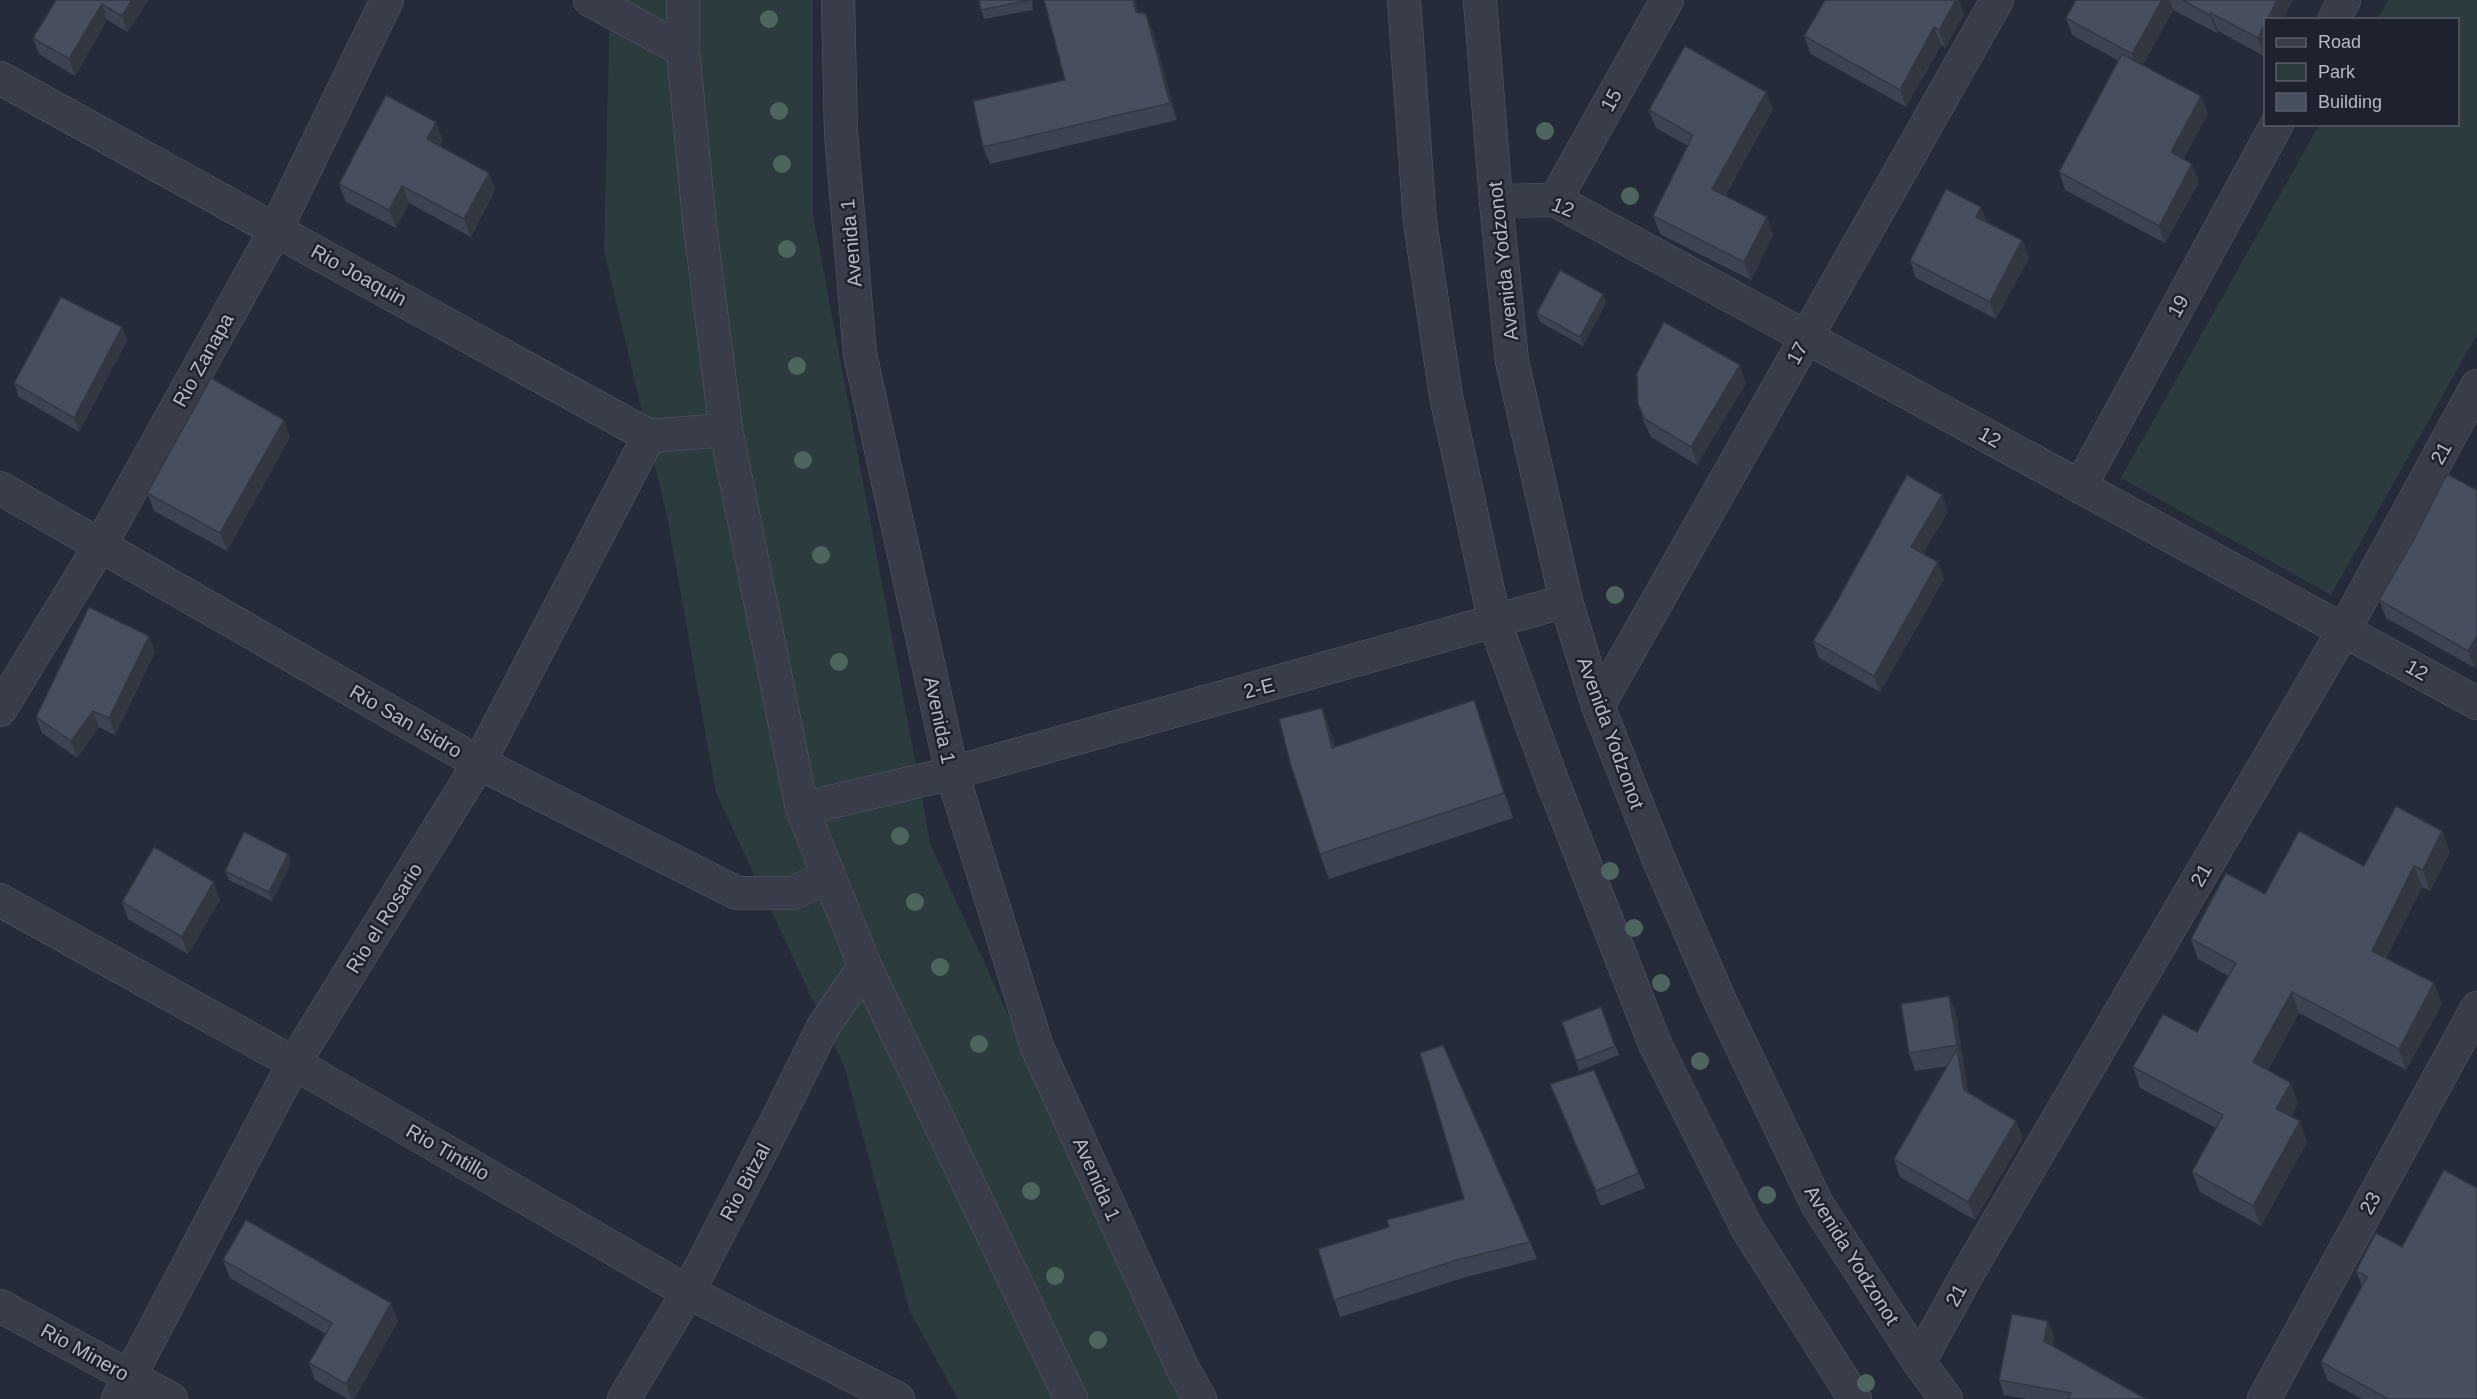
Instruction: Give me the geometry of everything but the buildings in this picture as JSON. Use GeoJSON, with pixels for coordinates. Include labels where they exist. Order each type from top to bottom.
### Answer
{"type":"FeatureCollection","features":[{"type":"Feature","properties":{"kind":"street","name":"Rio Zanapa"},"geometry":{"type":"LineString","coordinates":[[0,710],[101,544],[276,229],[387,0]]}},
{"type":"Feature","properties":{"kind":"street"},"geometry":{"type":"LineString","coordinates":[[590,0],[683,50]]}},
{"type":"Feature","properties":{"kind":"street"},"geometry":{"type":"LineString","coordinates":[[683,0],[683,50],[699,218],[726,430],[802,809],[865,966],[1071,1399]]}},
{"type":"Feature","properties":{"kind":"street","name":"Avenida 1"},"geometry":{"type":"LineString","coordinates":[[838,0],[841,133],[860,354],[952,773],[1037,1047],[1184,1369],[1200,1399]]}},
{"type":"Feature","properties":{"kind":"street"},"geometry":{"type":"LineString","coordinates":[[1404,0],[1420,222],[1446,396],[1495,623],[1550,775],[1655,1044],[1746,1228],[1855,1399]]}},
{"type":"Feature","properties":{"kind":"street","name":"Avenida Yodzonot"},"geometry":{"type":"LineString","coordinates":[[1480,0],[1496,201],[1512,361],[1566,601],[1598,706],[1659,860],[1720,1001],[1816,1204],[1919,1362],[1946,1399]]}},
{"type":"Feature","properties":{"kind":"street","name":"15"},"geometry":{"type":"LineString","coordinates":[[1555,200],[1667,0]]}},
{"type":"Feature","properties":{"kind":"street","name":"17"},"geometry":{"type":"LineString","coordinates":[[1598,706],[1996,0]]}},
{"type":"Feature","properties":{"kind":"street"},"geometry":{"type":"LineString","coordinates":[[2335,18],[2344,0]]}},
{"type":"Feature","properties":{"kind":"street","name":"Rio Joaquin"},"geometry":{"type":"LineString","coordinates":[[0,78],[649,436]]}},
{"type":"Feature","properties":{"kind":"street","name":"19"},"geometry":{"type":"LineString","coordinates":[[2080,487],[2276,126]]}},
{"type":"Feature","properties":{"kind":"street","name":"12"},"geometry":{"type":"LineString","coordinates":[[1496,201],[1555,200],[2477,703]]}},
{"type":"Feature","properties":{"kind":"street","name":"21"},"geometry":{"type":"LineString","coordinates":[[1919,1362],[1969,1271],[2344,630],[2477,386]]}},
{"type":"Feature","properties":{"kind":"street"},"geometry":{"type":"LineString","coordinates":[[649,436],[726,430]]}},
{"type":"Feature","properties":{"kind":"street","name":"Rio el Rosario"},"geometry":{"type":"LineString","coordinates":[[124,1388],[294,1063],[479,764],[649,436]]}},
{"type":"Feature","properties":{"kind":"street","name":"Rio San Isidro"},"geometry":{"type":"LineString","coordinates":[[0,488],[101,544],[479,764],[737,893],[793,893],[829,876]]}},
{"type":"Feature","properties":{"kind":"street","name":"2-E"},"geometry":{"type":"LineString","coordinates":[[802,809],[952,773],[1495,623],[1566,601]]}},
{"type":"Feature","properties":{"kind":"street","name":"Rio Tintillo"},"geometry":{"type":"LineString","coordinates":[[0,900],[294,1063],[688,1292],[898,1399]]}},
{"type":"Feature","properties":{"kind":"street","name":"Rio Bitzal"},"geometry":{"type":"LineString","coordinates":[[624,1399],[688,1292],[823,1027],[865,966]]}},
{"type":"Feature","properties":{"kind":"street","name":"23"},"geometry":{"type":"LineString","coordinates":[[2264,1399],[2477,1008]]}},
{"type":"Feature","properties":{"kind":"street","name":"Rio Minero"},"geometry":{"type":"LineString","coordinates":[[0,1306],[124,1388],[171,1399]]}},
{"type":"Feature","properties":{"kind":"green space"},"geometry":{"type":"Polygon","coordinates":[[[610,0],[813,0],[813,214],[931,846],[1184,1399],[958,1399],[910,1312],[845,1069],[716,793],[668,521],[604,251],[610,0]]]}},
{"type":"Feature","properties":{"kind":"green space"},"geometry":{"type":"Polygon","coordinates":[[[2388,0],[2477,0],[2477,334],[2331,595],[2121,478],[2318,126],[2459,126],[2459,18],[2378,18],[2388,0]]]}}]}
